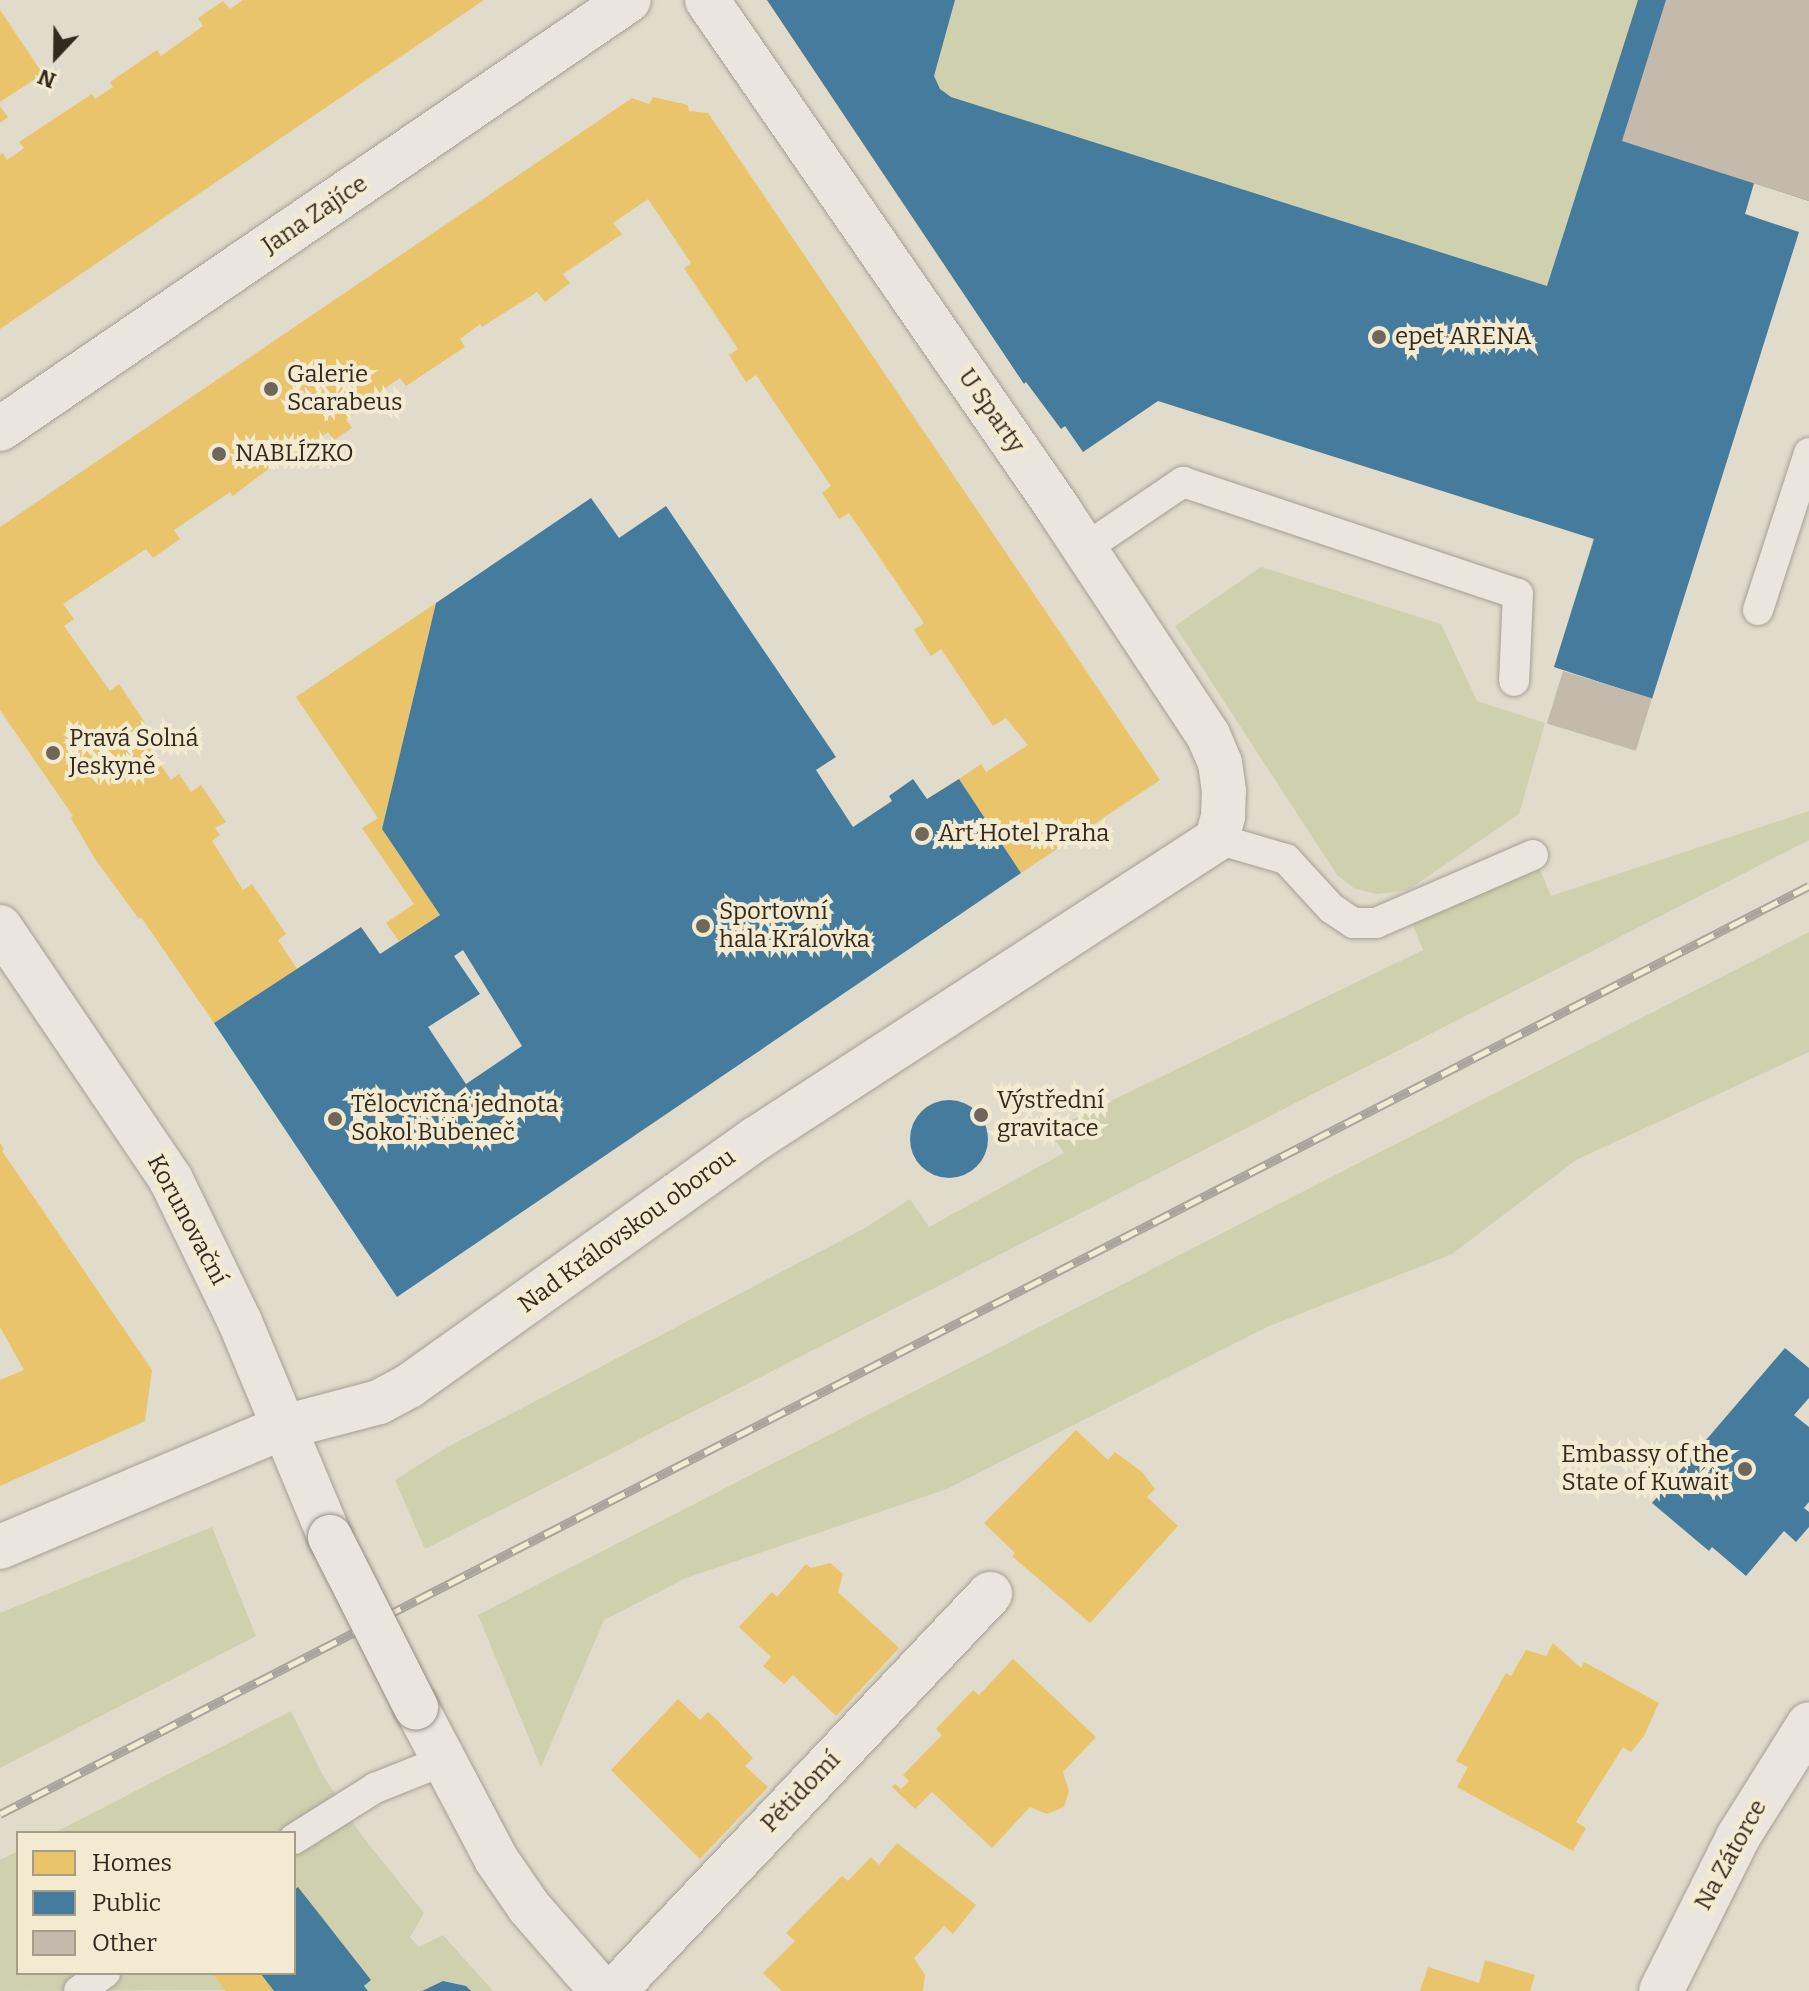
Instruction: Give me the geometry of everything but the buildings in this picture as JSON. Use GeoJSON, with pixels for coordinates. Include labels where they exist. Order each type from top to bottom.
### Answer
{"type":"FeatureCollection","features":[{"type":"Feature","properties":{"kind":"street","name":"Jana Zajíce"},"geometry":{"type":"LineString","coordinates":[[0,429],[629,0]]}},
{"type":"Feature","properties":{"kind":"street","name":"U Sparty"},"geometry":{"type":"LineString","coordinates":[[707,0],[1208,735],[1220,763],[1224,791],[1223,816],[1217,839]]}},
{"type":"Feature","properties":{"kind":"street","name":"Nad Královskou oborou"},"geometry":{"type":"LineString","coordinates":[[0,1547],[284,1427],[379,1402],[409,1386],[757,1138],[1217,839]]}},
{"type":"Feature","properties":{"kind":"street","name":"Korunovační"},"geometry":{"type":"LineString","coordinates":[[0,927],[171,1180],[234,1309],[330,1537],[468,1811],[513,1883],[566,1953],[602,1991]]}},
{"type":"Feature","properties":{"kind":"street","name":"Pětidomí"},"geometry":{"type":"LineString","coordinates":[[614,1991],[990,1594]]}},
{"type":"Feature","properties":{"kind":"street","name":"Na Zátorce"},"geometry":{"type":"LineString","coordinates":[[1661,1991],[1738,1837],[1809,1724]]}},
{"type":"Feature","properties":{"kind":"lane"},"geometry":{"type":"LineString","coordinates":[[1758,610],[1809,453]]}},
{"type":"Feature","properties":{"kind":"lane"},"geometry":{"type":"LineString","coordinates":[[1084,549],[1183,482],[1518,594],[1514,681]]}},
{"type":"Feature","properties":{"kind":"lane"},"geometry":{"type":"LineString","coordinates":[[1217,839],[1286,859],[1331,908],[1353,923],[1376,923],[1533,855]]}},
{"type":"Feature","properties":{"kind":"lane"},"geometry":{"type":"LineString","coordinates":[[296,1838],[375,1788],[443,1761]]}},
{"type":"Feature","properties":{"kind":"lane"},"geometry":{"type":"LineString","coordinates":[[79,1991],[102,1975]]}},
{"type":"Feature","properties":{"kind":"green space","name":"epet ARENA"},"geometry":{"type":"Polygon","coordinates":[[[767,0],[1809,0],[1745,214],[1799,232],[1652,699],[1554,667],[1593,539],[1158,401],[1083,452],[1065,426],[1061,429],[1026,382],[767,0]]]}},
{"type":"Feature","properties":{"kind":"green space"},"geometry":{"type":"Polygon","coordinates":[[[1261,567],[1441,624],[1477,701],[1545,723],[1519,814],[1408,890],[1377,894],[1355,889],[1337,875],[1175,626],[1261,567]]]}},
{"type":"Feature","properties":{"kind":"green space"},"geometry":{"type":"Polygon","coordinates":[[[1809,811],[1809,840],[425,1549],[395,1480],[444,1449],[865,1228],[910,1199],[929,1227],[1064,1153],[1049,1131],[1423,950],[1412,923],[1538,865],[1551,896],[1809,811]]]}},
{"type":"Feature","properties":{"kind":"green space"},"geometry":{"type":"Polygon","coordinates":[[[1809,932],[1809,1052],[1576,1160],[1452,1254],[1267,1327],[947,1489],[686,1578],[604,1620],[541,1767],[478,1615],[1809,932]]]}},
{"type":"Feature","properties":{"kind":"green space"},"geometry":{"type":"Polygon","coordinates":[[[212,1527],[256,1636],[0,1768],[0,1613],[212,1527]]]}},
{"type":"Feature","properties":{"kind":"green space"},"geometry":{"type":"Polygon","coordinates":[[[291,1711],[321,1772],[362,1836],[424,1913],[410,1937],[419,1947],[443,1935],[493,1991],[471,1991],[466,1986],[443,1981],[422,1991],[368,1991],[364,1986],[371,1980],[298,1887],[296,1888],[296,1831],[58,1831],[291,1711]]]}},
{"type":"Feature","properties":{"kind":"green space"},"geometry":{"type":"Polygon","coordinates":[[[16,1852],[16,1975],[213,1975],[224,1990],[0,1991],[0,1860],[16,1852]]]}},
{"type":"Feature","properties":{"kind":"railway"},"geometry":{"type":"LineString","coordinates":[[0,1814],[1809,886]]}},
{"type":"Feature","properties":{"kind":"place","name":"epet ARENA"},"geometry":{"type":"Point","coordinates":[1379,337]}},
{"type":"Feature","properties":{"kind":"place","name":"Galerie Scarabeus"},"geometry":{"type":"Point","coordinates":[271,389]}},
{"type":"Feature","properties":{"kind":"place","name":"NABLÍZKO"},"geometry":{"type":"Point","coordinates":[219,454]}},
{"type":"Feature","properties":{"kind":"place","name":"Pravá Solná Jeskyně"},"geometry":{"type":"Point","coordinates":[53,753]}},
{"type":"Feature","properties":{"kind":"place","name":"Art Hotel Praha"},"geometry":{"type":"Point","coordinates":[922,834]}},
{"type":"Feature","properties":{"kind":"place","name":"Sportovní hala Královka"},"geometry":{"type":"Point","coordinates":[703,926]}},
{"type":"Feature","properties":{"kind":"place","name":"Výstřední gravitace"},"geometry":{"type":"Point","coordinates":[981,1115]}},
{"type":"Feature","properties":{"kind":"place","name":"Tělocvičná jednota Sokol Bubeneč"},"geometry":{"type":"Point","coordinates":[335,1119]}},
{"type":"Feature","properties":{"kind":"place","name":"Embassy of the State of Kuwait"},"geometry":{"type":"Point","coordinates":[1745,1469]}}]}
